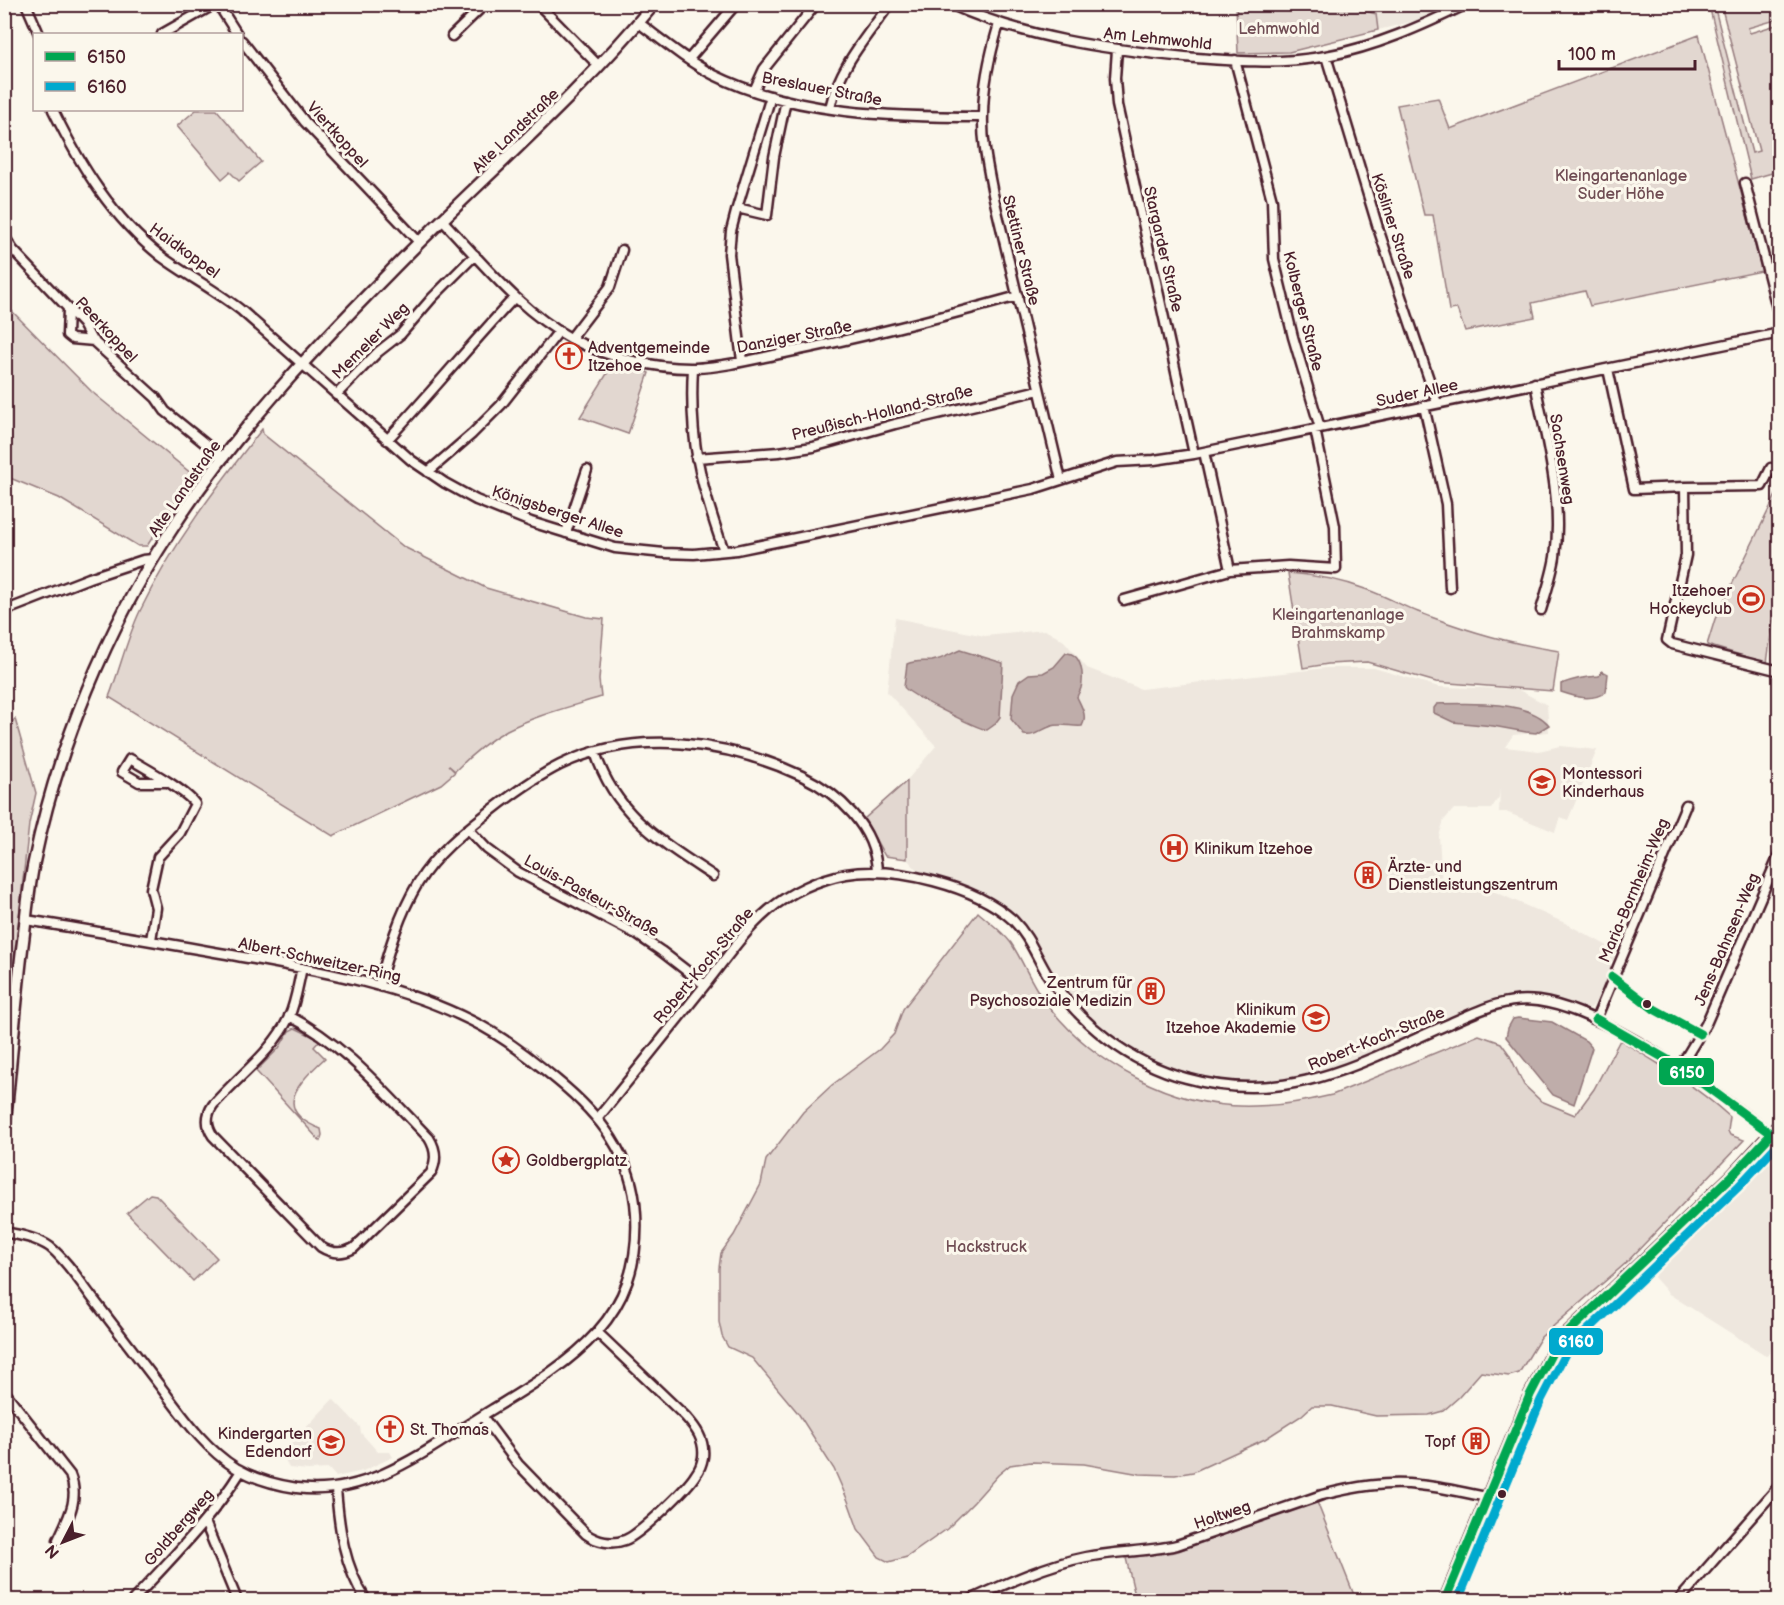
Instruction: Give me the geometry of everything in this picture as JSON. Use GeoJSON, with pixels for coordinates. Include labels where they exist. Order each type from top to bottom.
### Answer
{"type":"FeatureCollection","features":[{"type":"Feature","properties":{"kind":"street"},"geometry":{"type":"LineString","coordinates":[[26,4],[39,33]]}},
{"type":"Feature","properties":{"kind":"street"},"geometry":{"type":"LineString","coordinates":[[164,33],[216,4],[236,33]]}},
{"type":"Feature","properties":{"kind":"street"},"geometry":{"type":"LineString","coordinates":[[452,36],[485,4]]}},
{"type":"Feature","properties":{"kind":"street"},"geometry":{"type":"LineString","coordinates":[[538,4],[599,66]]}},
{"type":"Feature","properties":{"kind":"street","name":"Alte Landstraße"},"geometry":{"type":"LineString","coordinates":[[4,1131],[31,879],[41,833],[57,776],[84,697],[116,627],[153,559],[223,458],[303,363],[419,242],[544,124],[654,4]]}},
{"type":"Feature","properties":{"kind":"street"},"geometry":{"type":"LineString","coordinates":[[689,60],[736,4]]}},
{"type":"Feature","properties":{"kind":"street"},"geometry":{"type":"LineString","coordinates":[[754,91],[762,71],[816,4]]}},
{"type":"Feature","properties":{"kind":"street"},"geometry":{"type":"LineString","coordinates":[[830,108],[836,85],[847,64],[890,4]]}},
{"type":"Feature","properties":{"kind":"street","name":"Am Lehmwohld"},"geometry":{"type":"LineString","coordinates":[[950,4],[999,24],[1117,50],[1275,61],[1326,56],[1406,32],[1467,4]]}},
{"type":"Feature","properties":{"kind":"street","name":"Breslauer Straße"},"geometry":{"type":"LineString","coordinates":[[639,23],[689,60],[720,77],[771,96],[881,115],[982,117]]}},
{"type":"Feature","properties":{"kind":"street","name":"Stettiner Straße"},"geometry":{"type":"LineString","coordinates":[[999,24],[986,80],[982,117],[985,147],[993,194],[1061,480]]}},
{"type":"Feature","properties":{"kind":"street","name":"Viertkoppel"},"geometry":{"type":"LineString","coordinates":[[243,41],[305,122],[419,242]]}},
{"type":"Feature","properties":{"kind":"street","name":"Stargarder Straße"},"geometry":{"type":"LineString","coordinates":[[1117,50],[1115,78],[1118,105],[1194,454]]}},
{"type":"Feature","properties":{"kind":"street","name":"Kösliner Straße"},"geometry":{"type":"LineString","coordinates":[[1326,56],[1378,228],[1437,403]]}},
{"type":"Feature","properties":{"kind":"street","name":"Kolberger Straße"},"geometry":{"type":"LineString","coordinates":[[1230,570],[1278,566],[1336,569],[1335,526],[1317,428],[1274,259],[1272,200],[1235,60]]}},
{"type":"Feature","properties":{"kind":"street"},"geometry":{"type":"LineString","coordinates":[[742,361],[729,254],[730,231],[771,96]]}},
{"type":"Feature","properties":{"kind":"street"},"geometry":{"type":"LineString","coordinates":[[737,208],[767,215],[774,157],[786,100]]}},
{"type":"Feature","properties":{"kind":"street","name":"Haidkoppel"},"geometry":{"type":"LineString","coordinates":[[54,111],[92,181],[136,233],[166,260],[237,307],[303,363]]}},
{"type":"Feature","properties":{"kind":"street"},"geometry":{"type":"LineString","coordinates":[[1745,183],[1779,320]]}},
{"type":"Feature","properties":{"kind":"street","name":"Danziger Straße"},"geometry":{"type":"LineString","coordinates":[[442,220],[515,297],[559,331],[612,354],[657,364],[693,368],[742,361],[869,336],[1018,296]]}},
{"type":"Feature","properties":{"kind":"street","name":"Peerkoppel"},"geometry":{"type":"LineString","coordinates":[[4,236],[13,250],[82,324],[94,341],[156,399],[165,411],[223,458]]}},
{"type":"Feature","properties":{"kind":"street"},"geometry":{"type":"LineString","coordinates":[[571,338],[610,287],[622,250]]}},
{"type":"Feature","properties":{"kind":"street","name":"Memeler Weg"},"geometry":{"type":"LineString","coordinates":[[336,395],[382,348],[401,334],[436,293],[475,255]]}},
{"type":"Feature","properties":{"kind":"street"},"geometry":{"type":"LineString","coordinates":[[387,440],[515,297]]}},
{"type":"Feature","properties":{"kind":"street"},"geometry":{"type":"LineString","coordinates":[[68,309],[67,335],[72,339],[94,341]]}},
{"type":"Feature","properties":{"kind":"street"},"geometry":{"type":"LineString","coordinates":[[428,472],[501,405],[559,331]]}},
{"type":"Feature","properties":{"kind":"street","name":"Suder Allee"},"geometry":{"type":"LineString","coordinates":[[1061,480],[1117,462],[1154,460],[1194,454],[1779,333]]}},
{"type":"Feature","properties":{"kind":"street","name":"Königsberger Allee"},"geometry":{"type":"LineString","coordinates":[[303,363],[387,440],[428,472],[458,490],[496,509],[615,548],[693,554],[724,551],[1024,491],[1061,480]]}},
{"type":"Feature","properties":{"kind":"street"},"geometry":{"type":"LineString","coordinates":[[693,368],[692,419],[696,458],[706,500],[724,551]]}},
{"type":"Feature","properties":{"kind":"street"},"geometry":{"type":"LineString","coordinates":[[1608,369],[1634,489],[1762,486],[1771,468]]}},
{"type":"Feature","properties":{"kind":"street","name":"Sachsenweg"},"geometry":{"type":"LineString","coordinates":[[1534,383],[1553,472],[1557,522],[1554,558],[1541,610]]}},
{"type":"Feature","properties":{"kind":"street","name":"Preußisch-Holland-Straße"},"geometry":{"type":"LineString","coordinates":[[696,458],[813,447],[895,424],[1039,390]]}},
{"type":"Feature","properties":{"kind":"street"},"geometry":{"type":"LineString","coordinates":[[1424,406],[1446,504],[1450,588]]}},
{"type":"Feature","properties":{"kind":"street"},"geometry":{"type":"LineString","coordinates":[[1124,600],[1230,570],[1204,452]]}},
{"type":"Feature","properties":{"kind":"street"},"geometry":{"type":"LineString","coordinates":[[566,533],[587,470]]}},
{"type":"Feature","properties":{"kind":"street"},"geometry":{"type":"LineString","coordinates":[[1685,487],[1686,555],[1667,640],[1672,645],[1779,670]]}},
{"type":"Feature","properties":{"kind":"street"},"geometry":{"type":"LineString","coordinates":[[4,611],[117,568],[153,559]]}},
{"type":"Feature","properties":{"kind":"street"},"geometry":{"type":"LineString","coordinates":[[379,985],[392,939],[412,893],[435,861],[468,829],[524,786],[542,774],[595,752],[645,743],[688,743],[732,752],[793,772],[822,787],[842,802],[855,816],[872,844],[877,871]]}},
{"type":"Feature","properties":{"kind":"street"},"geometry":{"type":"LineString","coordinates":[[595,752],[602,771],[615,793],[637,821],[665,845],[713,876]]}},
{"type":"Feature","properties":{"kind":"street"},"geometry":{"type":"LineString","coordinates":[[151,940],[156,908],[151,889],[158,857],[180,833],[195,804],[189,797],[166,782],[130,759],[122,772],[139,783],[166,782]]}},
{"type":"Feature","properties":{"kind":"street","name":"Maria-Bornheim-Weg"},"geometry":{"type":"LineString","coordinates":[[1596,1020],[1686,805]]}},
{"type":"Feature","properties":{"kind":"street","name":"Louis-Pasteur-Straße"},"geometry":{"type":"LineString","coordinates":[[468,829],[487,849],[518,872],[636,934],[705,985]]}},
{"type":"Feature","properties":{"kind":"street","name":"Jens-Bahnsen-Weg"},"geometry":{"type":"LineString","coordinates":[[1680,1067],[1706,1024],[1779,853]]}},
{"type":"Feature","properties":{"kind":"street","name":"Robert-Koch-Straße"},"geometry":{"type":"LineString","coordinates":[[598,1118],[750,929],[770,909],[811,885],[836,876],[877,871],[910,875],[945,885],[993,906],[1012,920],[1026,936],[1058,990],[1096,1030],[1127,1053],[1190,1080],[1247,1088],[1305,1082],[1350,1067],[1477,1011],[1509,1001],[1535,1001],[1596,1020],[1680,1067],[1771,1134]]}},
{"type":"Feature","properties":{"kind":"street","name":"Albert-Schweitzer-Ring"},"geometry":{"type":"LineString","coordinates":[[4,1232],[29,1238],[53,1249],[188,1422],[216,1453],[242,1471],[292,1488],[320,1490],[336,1489],[368,1480],[404,1464],[574,1356],[598,1332],[615,1307],[627,1280],[634,1252],[636,1227],[634,1198],[627,1171],[616,1146],[598,1118],[570,1090],[512,1044],[470,1020],[379,985],[151,940],[26,920]]}},
{"type":"Feature","properties":{"kind":"street"},"geometry":{"type":"LineString","coordinates":[[289,1016],[322,1034],[342,1050],[429,1138],[435,1153],[435,1163],[431,1173],[354,1248],[343,1252],[329,1251],[321,1247],[213,1136],[208,1126],[208,1115],[213,1105],[270,1047],[289,1016],[302,968]]}},
{"type":"Feature","properties":{"kind":"street"},"geometry":{"type":"LineString","coordinates":[[1444,1600],[1530,1395],[1557,1343],[1730,1178],[1779,1124]]}},
{"type":"Feature","properties":{"kind":"street"},"geometry":{"type":"LineString","coordinates":[[482,1416],[511,1456],[586,1534],[598,1540],[614,1542],[634,1535],[696,1476],[702,1460],[702,1443],[697,1431],[685,1416],[598,1332]]}},
{"type":"Feature","properties":{"kind":"street"},"geometry":{"type":"LineString","coordinates":[[4,1391],[70,1475],[75,1497],[58,1540]]}},
{"type":"Feature","properties":{"kind":"street","name":"Goldbergweg"},"geometry":{"type":"LineString","coordinates":[[133,1600],[205,1522],[226,1497],[242,1471]]}},
{"type":"Feature","properties":{"kind":"street","name":"Holtweg"},"geometry":{"type":"LineString","coordinates":[[970,1600],[1066,1561],[1177,1545],[1342,1490],[1377,1484],[1417,1484],[1488,1497]]}},
{"type":"Feature","properties":{"kind":"street"},"geometry":{"type":"LineString","coordinates":[[1679,1600],[1779,1485]]}},
{"type":"Feature","properties":{"kind":"street"},"geometry":{"type":"LineString","coordinates":[[336,1489],[340,1532],[345,1553],[357,1585],[366,1600]]}},
{"type":"Feature","properties":{"kind":"street"},"geometry":{"type":"LineString","coordinates":[[205,1522],[237,1600]]}},
{"type":"Feature","properties":{"kind":"shaded area"},"geometry":{"type":"Polygon","coordinates":[[[1346,5],[1447,5],[1415,21],[1378,30],[1376,14],[1346,5]]]}},
{"type":"Feature","properties":{"kind":"shaded area","name":"Klinikum Itzehoe"},"geometry":{"type":"Polygon","coordinates":[[[895,618],[985,636],[1045,630],[1064,641],[1087,668],[1141,689],[1326,668],[1374,668],[1439,687],[1517,689],[1547,705],[1549,732],[1513,735],[1505,747],[1539,751],[1560,746],[1597,750],[1568,820],[1560,817],[1555,832],[1506,812],[1499,812],[1500,789],[1499,797],[1491,809],[1454,809],[1444,820],[1439,836],[1442,885],[1493,891],[1565,923],[1617,951],[1596,1002],[1591,1008],[1581,1008],[1545,996],[1509,995],[1484,1002],[1407,1038],[1316,1076],[1263,1083],[1198,1078],[1157,1064],[1121,1045],[1094,1023],[1055,981],[1035,940],[1021,920],[994,899],[918,871],[907,859],[908,779],[936,746],[887,692],[895,618]]]}},
{"type":"Feature","properties":{"kind":"shaded area"},"geometry":{"type":"Polygon","coordinates":[[[960,650],[1003,663],[1000,717],[987,730],[943,710],[904,687],[907,664],[936,660],[960,650]]]}},
{"type":"Feature","properties":{"kind":"shaded area"},"geometry":{"type":"Polygon","coordinates":[[[1066,653],[1076,657],[1081,666],[1082,683],[1077,697],[1084,715],[1082,726],[1055,725],[1035,734],[1024,735],[1011,719],[1013,694],[1019,681],[1029,674],[1043,673],[1054,667],[1066,653]]]}},
{"type":"Feature","properties":{"kind":"shaded area"},"geometry":{"type":"Polygon","coordinates":[[[1602,671],[1608,674],[1606,692],[1595,697],[1584,698],[1561,692],[1561,684],[1579,678],[1599,676],[1602,671]]]}},
{"type":"Feature","properties":{"kind":"shaded area"},"geometry":{"type":"Polygon","coordinates":[[[1437,704],[1513,707],[1539,717],[1549,725],[1536,733],[1453,722],[1434,713],[1437,704]]]}},
{"type":"Feature","properties":{"kind":"shaded area"},"geometry":{"type":"Polygon","coordinates":[[[1513,1019],[1552,1022],[1586,1041],[1592,1048],[1574,1104],[1553,1095],[1506,1037],[1513,1019]]]}},
{"type":"Feature","properties":{"kind":"shaded area"},"geometry":{"type":"Polygon","coordinates":[[[1779,1136],[1779,1338],[1767,1356],[1669,1294],[1645,1267],[1733,1185],[1779,1136]]]}},
{"type":"Feature","properties":{"kind":"shaded area","name":"Kindergarten Edendorf"},"geometry":{"type":"Polygon","coordinates":[[[333,1399],[360,1427],[361,1433],[378,1452],[390,1452],[393,1457],[363,1471],[336,1477],[329,1469],[289,1468],[282,1453],[333,1399]]]}},
{"type":"Feature","properties":{"kind":"green space","name":"Lehmwohld"},"geometry":{"type":"Polygon","coordinates":[[[1236,5],[1346,5],[1376,14],[1378,30],[1289,52],[1238,53],[1236,5]]]}},
{"type":"Feature","properties":{"kind":"green space"},"geometry":{"type":"Polygon","coordinates":[[[1709,5],[1714,5],[1752,153],[1759,151],[1721,5],[1779,5],[1779,19],[1748,28],[1750,33],[1779,24],[1779,171],[1751,179],[1709,5]]]}},
{"type":"Feature","properties":{"kind":"green space","name":"Kleingartenanlage Suder Höhe"},"geometry":{"type":"Polygon","coordinates":[[[1699,35],[1762,271],[1590,306],[1585,291],[1532,303],[1535,317],[1465,331],[1457,309],[1449,310],[1433,215],[1424,215],[1397,105],[1438,98],[1450,129],[1699,35]]]}},
{"type":"Feature","properties":{"kind":"green space"},"geometry":{"type":"Polygon","coordinates":[[[195,111],[218,111],[261,162],[239,181],[230,172],[222,179],[177,126],[195,111]]]}},
{"type":"Feature","properties":{"kind":"green space"},"geometry":{"type":"Polygon","coordinates":[[[4,303],[92,392],[193,475],[147,546],[138,546],[59,498],[5,476],[4,303]]]}},
{"type":"Feature","properties":{"kind":"green space"},"geometry":{"type":"Polygon","coordinates":[[[613,364],[649,373],[628,434],[580,417],[613,364]]]}},
{"type":"Feature","properties":{"kind":"green space"},"geometry":{"type":"Polygon","coordinates":[[[262,429],[263,434],[404,547],[486,588],[586,617],[604,619],[599,680],[601,697],[541,716],[507,730],[455,771],[448,765],[455,772],[441,784],[333,836],[109,697],[135,621],[166,563],[228,472],[262,429]]]}},
{"type":"Feature","properties":{"kind":"green space","name":"Itzehoer Hockeyclub"},"geometry":{"type":"Polygon","coordinates":[[[1779,489],[1779,612],[1774,612],[1767,663],[1707,645],[1715,619],[1779,489]]]}},
{"type":"Feature","properties":{"kind":"green space","name":"Kleingartenanlage Brahmskamp"},"geometry":{"type":"Polygon","coordinates":[[[1288,573],[1348,583],[1418,612],[1470,630],[1559,651],[1553,691],[1436,682],[1367,662],[1303,668],[1288,573]]]}},
{"type":"Feature","properties":{"kind":"green space"},"geometry":{"type":"Polygon","coordinates":[[[15,719],[36,793],[29,824],[5,1047],[4,730],[15,719]]]}},
{"type":"Feature","properties":{"kind":"green space"},"geometry":{"type":"Polygon","coordinates":[[[907,781],[907,859],[885,856],[864,819],[907,781]]]}},
{"type":"Feature","properties":{"kind":"green space","name":"Hackstruck"},"geometry":{"type":"Polygon","coordinates":[[[978,912],[1011,943],[1043,999],[1085,1044],[1136,1078],[1165,1091],[1194,1100],[1224,1105],[1255,1106],[1284,1104],[1332,1095],[1479,1035],[1501,1043],[1524,1085],[1541,1101],[1575,1115],[1594,1089],[1620,1040],[1677,1076],[1717,1106],[1730,1117],[1728,1131],[1730,1135],[1744,1140],[1626,1263],[1541,1337],[1519,1373],[1509,1376],[1481,1372],[1443,1411],[1429,1415],[1376,1416],[1332,1406],[1312,1406],[1301,1416],[1265,1439],[1193,1472],[1175,1475],[1140,1474],[1084,1464],[1031,1462],[1010,1465],[947,1529],[907,1557],[889,1562],[879,1557],[858,1529],[834,1469],[798,1413],[752,1358],[728,1347],[722,1336],[719,1322],[721,1253],[734,1235],[761,1184],[766,1160],[803,1112],[832,1085],[880,1049],[894,1034],[903,1009],[978,912]]]}},
{"type":"Feature","properties":{"kind":"green space"},"geometry":{"type":"Polygon","coordinates":[[[295,1028],[320,1040],[314,1047],[325,1058],[299,1086],[293,1105],[306,1122],[321,1129],[320,1141],[256,1071],[279,1048],[289,1031],[295,1028]]]}},
{"type":"Feature","properties":{"kind":"green space"},"geometry":{"type":"Polygon","coordinates":[[[150,1194],[156,1195],[217,1258],[193,1281],[127,1213],[150,1194]]]}},
{"type":"Feature","properties":{"kind":"green space"},"geometry":{"type":"Polygon","coordinates":[[[1317,1502],[1356,1600],[1136,1600],[1126,1558],[1175,1552],[1317,1502]]]}},
{"type":"Feature","properties":{"kind":"transit line","name":"6150"},"geometry":{"type":"LineString","coordinates":[[1612,977],[1654,1009],[1700,1034]]}},
{"type":"Feature","properties":{"kind":"transit line","name":"6150"},"geometry":{"type":"LineString","coordinates":[[1596,1019],[1680,1067],[1771,1134]]}},
{"type":"Feature","properties":{"kind":"transit line","name":"6150"},"geometry":{"type":"LineString","coordinates":[[1445,1600],[1530,1395],[1557,1343],[1730,1178],[1780,1125]]}},
{"type":"Feature","properties":{"kind":"transit line","name":"6160"},"geometry":{"type":"LineString","coordinates":[[1458,1600],[1541,1400],[1567,1350],[1738,1187],[1780,1142]]}},
{"type":"Feature","properties":{"kind":"place","name":"Adventgemeinde Itzehoe"},"geometry":{"type":"Point","coordinates":[569,356]}},
{"type":"Feature","properties":{"kind":"place","name":"Itzehoer Hockeyclub"},"geometry":{"type":"Point","coordinates":[1751,599]}},
{"type":"Feature","properties":{"kind":"place","name":"Montessori Kinderhaus"},"geometry":{"type":"Point","coordinates":[1542,782]}},
{"type":"Feature","properties":{"kind":"place","name":"Klinikum Itzehoe"},"geometry":{"type":"Point","coordinates":[1174,848]}},
{"type":"Feature","properties":{"kind":"place","name":"Ärzte- und Dienstleistungszentrum"},"geometry":{"type":"Point","coordinates":[1368,875]}},
{"type":"Feature","properties":{"kind":"place","name":"Zentrum für Psychosoziale Medizin"},"geometry":{"type":"Point","coordinates":[1151,991]}},
{"type":"Feature","properties":{"kind":"place","name":"Klinikum Itzehoe Akademie"},"geometry":{"type":"Point","coordinates":[1316,1018]}},
{"type":"Feature","properties":{"kind":"place","name":"Goldbergplatz"},"geometry":{"type":"Point","coordinates":[506,1160]}},
{"type":"Feature","properties":{"kind":"place","name":"St. Thomas"},"geometry":{"type":"Point","coordinates":[390,1429]}},
{"type":"Feature","properties":{"kind":"place","name":"Topf"},"geometry":{"type":"Point","coordinates":[1476,1441]}},
{"type":"Feature","properties":{"kind":"place","name":"Kindergarten Edendorf"},"geometry":{"type":"Point","coordinates":[331,1442]}}]}
